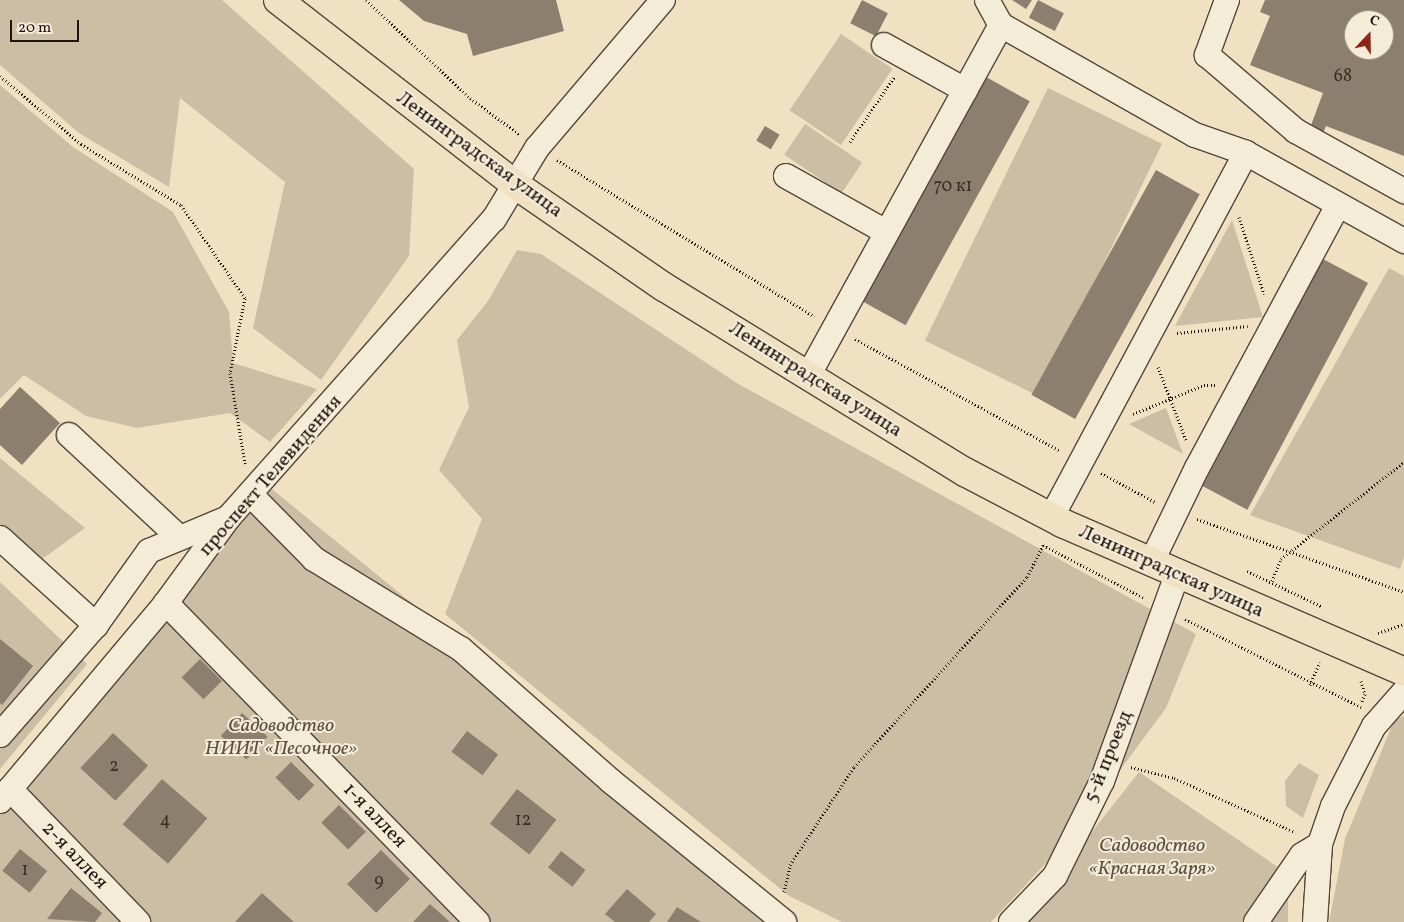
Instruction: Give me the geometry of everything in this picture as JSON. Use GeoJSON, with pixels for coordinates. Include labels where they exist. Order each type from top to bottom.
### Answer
{"type":"FeatureCollection","features":[{"type":"Feature","properties":{"kind":"main road","name":"Ленинградская улица"},"geometry":{"type":"LineString","coordinates":[[278,0],[513,183],[664,287],[808,376],[1051,518],[1177,575],[1404,672]]}},
{"type":"Feature","properties":{"kind":"street","name":"проспект Телевидения"},"geometry":{"type":"LineString","coordinates":[[5,795],[166,602],[229,517],[494,219],[513,183],[537,148],[663,0]]}},
{"type":"Feature","properties":{"kind":"street"},"geometry":{"type":"LineString","coordinates":[[987,0],[1001,25],[1195,135],[1246,153],[1404,241]]}},
{"type":"Feature","properties":{"kind":"street"},"geometry":{"type":"LineString","coordinates":[[1227,0],[1207,55],[1296,130],[1404,191]]}},
{"type":"Feature","properties":{"kind":"street"},"geometry":{"type":"LineString","coordinates":[[808,376],[1001,25]]}},
{"type":"Feature","properties":{"kind":"street"},"geometry":{"type":"LineString","coordinates":[[884,45],[964,90]]}},
{"type":"Feature","properties":{"kind":"street"},"geometry":{"type":"LineString","coordinates":[[1051,518],[1096,429],[1246,153]]}},
{"type":"Feature","properties":{"kind":"street"},"geometry":{"type":"LineString","coordinates":[[786,176],[886,232]]}},
{"type":"Feature","properties":{"kind":"street"},"geometry":{"type":"LineString","coordinates":[[1151,563],[1235,394],[1338,205]]}},
{"type":"Feature","properties":{"kind":"street"},"geometry":{"type":"LineString","coordinates":[[69,435],[180,538]]}},
{"type":"Feature","properties":{"kind":"street"},"geometry":{"type":"LineString","coordinates":[[250,494],[314,559],[461,649],[612,782],[780,921]]}},
{"type":"Feature","properties":{"kind":"street"},"geometry":{"type":"LineString","coordinates":[[0,735],[96,625],[148,551],[229,517]]}},
{"type":"Feature","properties":{"kind":"street"},"geometry":{"type":"LineString","coordinates":[[0,538],[96,625]]}},
{"type":"Feature","properties":{"kind":"street","name":"5-й проезд"},"geometry":{"type":"LineString","coordinates":[[1011,922],[1055,876],[1109,762],[1177,575]]}},
{"type":"Feature","properties":{"kind":"street","name":"1-я аллея"},"geometry":{"type":"LineString","coordinates":[[166,602],[477,922]]}},
{"type":"Feature","properties":{"kind":"street"},"geometry":{"type":"LineString","coordinates":[[1314,922],[1320,844],[1351,764],[1374,726],[1404,692]]}},
{"type":"Feature","properties":{"kind":"street","name":"2-я аллея"},"geometry":{"type":"LineString","coordinates":[[5,795],[138,922]]}},
{"type":"Feature","properties":{"kind":"street"},"geometry":{"type":"LineString","coordinates":[[1256,922],[1302,855],[1320,844]]}},
{"type":"Feature","properties":{"kind":"path"},"geometry":{"type":"LineString","coordinates":[[366,0],[470,98],[537,148],[834,328],[1175,512],[1294,550],[1404,592]]}},
{"type":"Feature","properties":{"kind":"path"},"geometry":{"type":"LineString","coordinates":[[850,142],[908,58]]}},
{"type":"Feature","properties":{"kind":"path"},"geometry":{"type":"LineString","coordinates":[[0,76],[81,144],[180,205],[245,298],[230,374],[250,494]]}},
{"type":"Feature","properties":{"kind":"path"},"geometry":{"type":"LineString","coordinates":[[1197,468],[1146,336],[1273,324],[1229,185]]}},
{"type":"Feature","properties":{"kind":"path"},"geometry":{"type":"LineString","coordinates":[[1096,429],[1204,385],[1217,385],[1235,394]]}},
{"type":"Feature","properties":{"kind":"path"},"geometry":{"type":"LineString","coordinates":[[1272,582],[1281,559],[1404,462]]}},
{"type":"Feature","properties":{"kind":"path"},"geometry":{"type":"LineString","coordinates":[[780,921],[790,865],[854,768],[1027,577],[1043,545],[1310,684],[1365,709]]}},
{"type":"Feature","properties":{"kind":"path"},"geometry":{"type":"LineString","coordinates":[[1247,571],[1328,610]]}},
{"type":"Feature","properties":{"kind":"path"},"geometry":{"type":"LineString","coordinates":[[1373,633],[1388,632],[1404,624]]}},
{"type":"Feature","properties":{"kind":"path"},"geometry":{"type":"LineString","coordinates":[[1310,684],[1321,660]]}},
{"type":"Feature","properties":{"kind":"path"},"geometry":{"type":"LineString","coordinates":[[1109,762],[1174,778],[1320,844]]}},
{"type":"Feature","properties":{"kind":"green space"},"geometry":{"type":"Polygon","coordinates":[[[0,0],[222,0],[414,169],[409,256],[321,380],[253,328],[285,182],[180,98],[169,187],[79,133],[0,65],[0,0]]]}},
{"type":"Feature","properties":{"kind":"green space"},"geometry":{"type":"Polygon","coordinates":[[[841,34],[892,69],[841,145],[790,110],[841,34]]]}},
{"type":"Feature","properties":{"kind":"green space"},"geometry":{"type":"Polygon","coordinates":[[[0,85],[73,147],[173,212],[229,312],[233,363],[317,389],[270,442],[230,413],[137,428],[86,416],[24,375],[0,399],[0,85]]]}},
{"type":"Feature","properties":{"kind":"green space"},"geometry":{"type":"Polygon","coordinates":[[[1048,88],[1162,144],[1039,396],[925,341],[1048,88]]]}},
{"type":"Feature","properties":{"kind":"green space"},"geometry":{"type":"Polygon","coordinates":[[[805,124],[862,163],[842,193],[784,155],[805,124]]]}},
{"type":"Feature","properties":{"kind":"green space"},"geometry":{"type":"Polygon","coordinates":[[[1232,220],[1263,317],[1175,326],[1232,220]]]}},
{"type":"Feature","properties":{"kind":"green space"},"geometry":{"type":"Polygon","coordinates":[[[517,250],[541,254],[740,385],[1196,634],[1166,708],[1072,835],[991,922],[842,922],[789,896],[445,614],[482,519],[439,470],[469,407],[457,340],[488,301],[517,250]]]}},
{"type":"Feature","properties":{"kind":"green space"},"geometry":{"type":"Polygon","coordinates":[[[1389,268],[1404,276],[1404,557],[1400,569],[1250,515],[1389,268]]]}},
{"type":"Feature","properties":{"kind":"green space"},"geometry":{"type":"Polygon","coordinates":[[[1166,408],[1183,454],[1129,424],[1166,408]]]}},
{"type":"Feature","properties":{"kind":"green space"},"geometry":{"type":"Polygon","coordinates":[[[0,458],[85,528],[34,565],[0,532],[0,458]]]}},
{"type":"Feature","properties":{"kind":"green space","name":"Садоводство НИИТ «Песочное»"},"geometry":{"type":"Polygon","coordinates":[[[251,472],[781,904],[764,922],[0,922],[0,787],[106,661],[251,472]]]}},
{"type":"Feature","properties":{"kind":"green space"},"geometry":{"type":"Polygon","coordinates":[[[0,582],[87,664],[0,769],[0,582]]]}},
{"type":"Feature","properties":{"kind":"green space"},"geometry":{"type":"Polygon","coordinates":[[[1404,716],[1404,922],[1329,922],[1345,839],[1394,721],[1404,716]]]}},
{"type":"Feature","properties":{"kind":"green space"},"geometry":{"type":"Polygon","coordinates":[[[1299,763],[1319,775],[1303,818],[1286,806],[1285,781],[1299,763]]]}},
{"type":"Feature","properties":{"kind":"green space","name":"Садоводство «Красная Заря»"},"geometry":{"type":"Polygon","coordinates":[[[1139,772],[1288,874],[1288,922],[1009,922],[1053,881],[1139,772]]]}},
{"type":"Feature","properties":{"kind":"building"},"geometry":{"type":"Polygon","coordinates":[[[399,0],[556,0],[564,31],[473,56],[467,34],[424,21],[399,0]]]}},
{"type":"Feature","properties":{"kind":"building"},"geometry":{"type":"Polygon","coordinates":[[[862,0],[888,13],[876,36],[850,23],[862,0]]]}},
{"type":"Feature","properties":{"kind":"building"},"geometry":{"type":"Polygon","coordinates":[[[1012,0],[1032,0],[1026,9],[1012,0]]]}},
{"type":"Feature","properties":{"kind":"building"},"geometry":{"type":"Polygon","coordinates":[[[1038,0],[1064,13],[1055,31],[1029,18],[1038,0]]]}},
{"type":"Feature","properties":{"kind":"building"},"geometry":{"type":"Polygon","coordinates":[[[1265,0],[1404,0],[1404,156],[1326,126],[1323,133],[1310,128],[1323,93],[1250,65],[1270,16],[1260,12],[1265,0]]]}},
{"type":"Feature","properties":{"kind":"building"},"geometry":{"type":"Polygon","coordinates":[[[986,77],[1030,101],[906,325],[862,301],[986,77]]]}},
{"type":"Feature","properties":{"kind":"building"},"geometry":{"type":"Polygon","coordinates":[[[765,126],[780,135],[771,149],[756,141],[765,126]]]}},
{"type":"Feature","properties":{"kind":"building"},"geometry":{"type":"Polygon","coordinates":[[[1156,170],[1200,194],[1075,419],[1031,395],[1156,170]]]}},
{"type":"Feature","properties":{"kind":"building"},"geometry":{"type":"Polygon","coordinates":[[[1323,259],[1368,283],[1247,510],[1202,486],[1323,259]]]}},
{"type":"Feature","properties":{"kind":"building"},"geometry":{"type":"Polygon","coordinates":[[[20,387],[60,423],[22,465],[0,445],[0,409],[20,387]]]}},
{"type":"Feature","properties":{"kind":"building"},"geometry":{"type":"Polygon","coordinates":[[[0,639],[33,666],[2,705],[0,703],[0,639]]]}},
{"type":"Feature","properties":{"kind":"building"},"geometry":{"type":"Polygon","coordinates":[[[200,659],[222,681],[204,699],[182,677],[200,659]]]}},
{"type":"Feature","properties":{"kind":"building"},"geometry":{"type":"Polygon","coordinates":[[[242,713],[268,737],[246,760],[221,736],[242,713]]]}},
{"type":"Feature","properties":{"kind":"building"},"geometry":{"type":"Polygon","coordinates":[[[467,731],[498,754],[482,775],[451,752],[467,731]]]}},
{"type":"Feature","properties":{"kind":"building"},"geometry":{"type":"Polygon","coordinates":[[[113,733],[148,766],[115,801],[80,768],[113,733]]]}},
{"type":"Feature","properties":{"kind":"building"},"geometry":{"type":"Polygon","coordinates":[[[291,762],[314,785],[299,801],[275,778],[291,762]]]}},
{"type":"Feature","properties":{"kind":"building"},"geometry":{"type":"Polygon","coordinates":[[[162,779],[207,818],[168,864],[123,824],[162,779]]]}},
{"type":"Feature","properties":{"kind":"building"},"geometry":{"type":"Polygon","coordinates":[[[517,789],[556,820],[529,854],[490,824],[517,789]]]}},
{"type":"Feature","properties":{"kind":"building"},"geometry":{"type":"Polygon","coordinates":[[[339,805],[366,832],[348,850],[321,823],[339,805]]]}},
{"type":"Feature","properties":{"kind":"building"},"geometry":{"type":"Polygon","coordinates":[[[20,849],[47,871],[30,893],[2,871],[20,849]]]}},
{"type":"Feature","properties":{"kind":"building"},"geometry":{"type":"Polygon","coordinates":[[[381,850],[410,879],[376,913],[347,884],[381,850]]]}},
{"type":"Feature","properties":{"kind":"building"},"geometry":{"type":"Polygon","coordinates":[[[561,851],[585,870],[572,887],[548,868],[561,851]]]}},
{"type":"Feature","properties":{"kind":"building"},"geometry":{"type":"Polygon","coordinates":[[[71,888],[102,913],[95,922],[47,919],[71,888]]]}},
{"type":"Feature","properties":{"kind":"building"},"geometry":{"type":"Polygon","coordinates":[[[627,889],[656,914],[649,922],[615,922],[605,914],[627,889]]]}},
{"type":"Feature","properties":{"kind":"building"},"geometry":{"type":"Polygon","coordinates":[[[262,893],[294,922],[235,922],[262,893]]]}},
{"type":"Feature","properties":{"kind":"building"},"geometry":{"type":"Polygon","coordinates":[[[430,904],[450,922],[413,922],[430,904]]]}},
{"type":"Feature","properties":{"kind":"building"},"geometry":{"type":"Polygon","coordinates":[[[677,907],[701,922],[667,922],[677,907]]]}}]}
